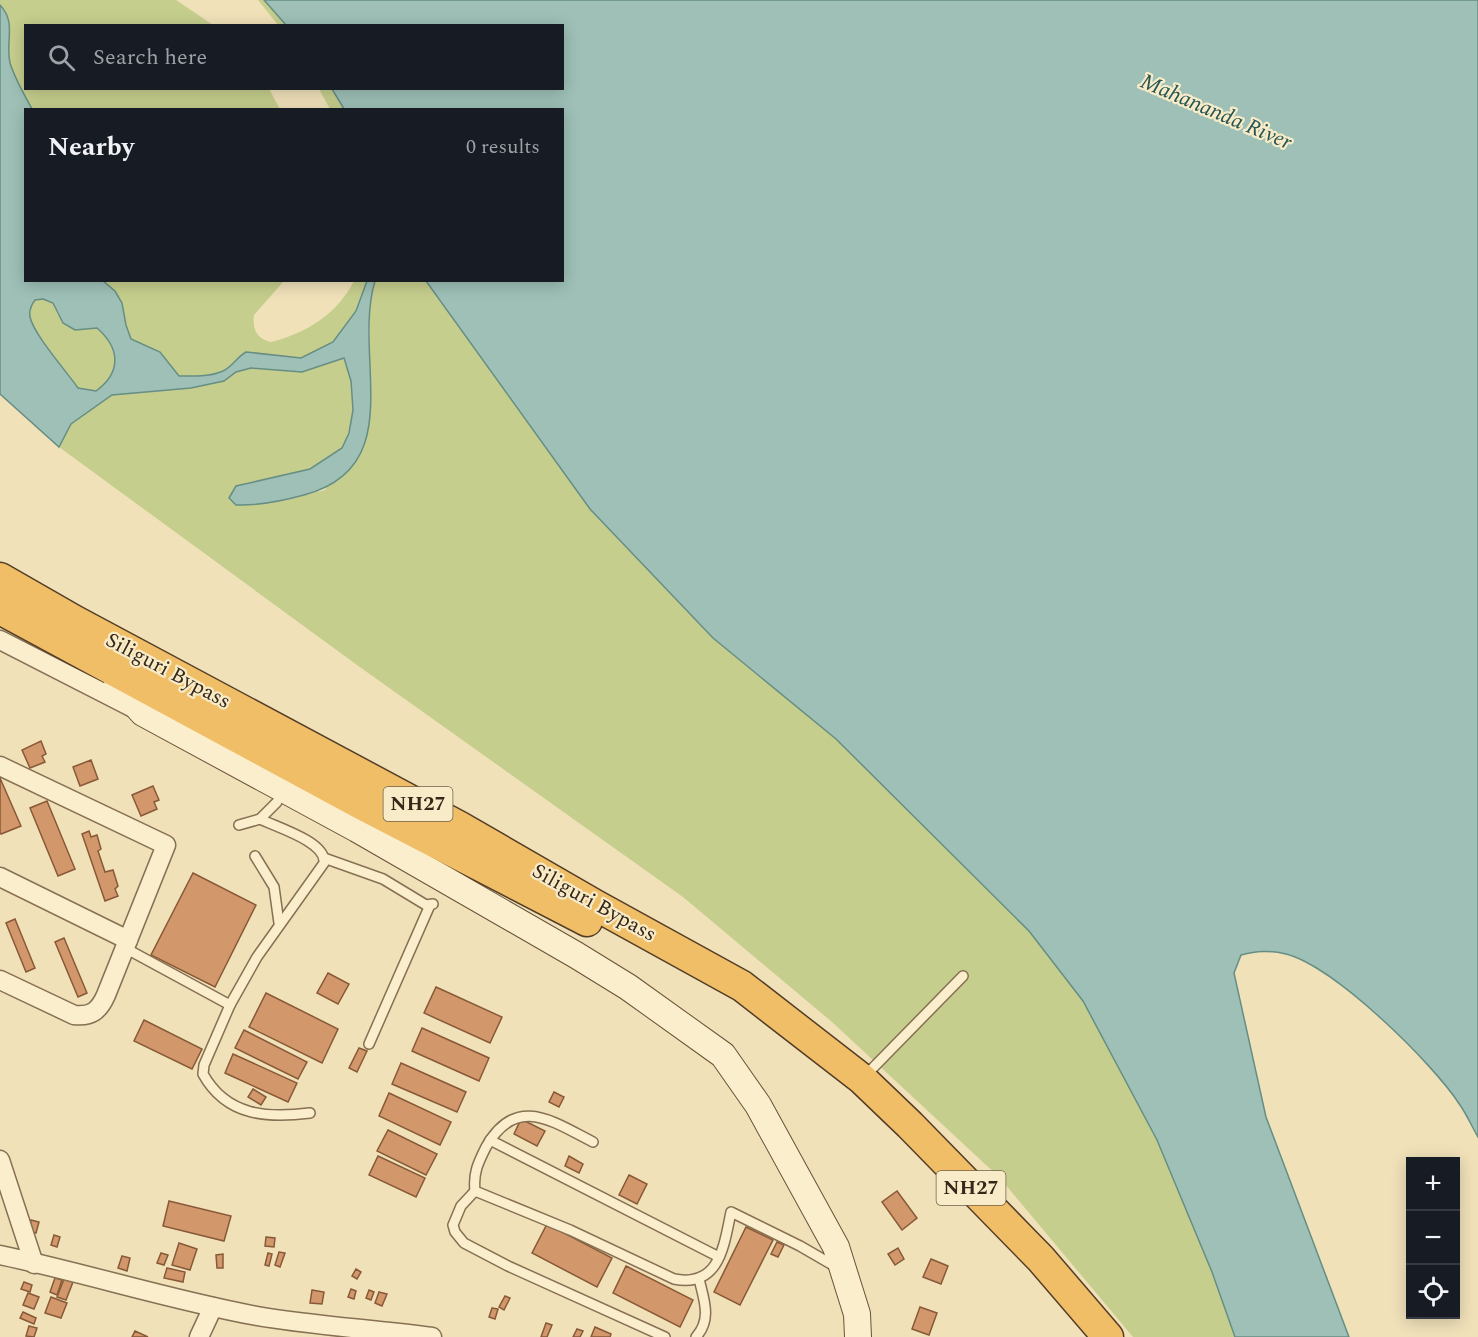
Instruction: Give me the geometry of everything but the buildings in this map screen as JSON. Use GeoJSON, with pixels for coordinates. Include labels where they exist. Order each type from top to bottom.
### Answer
{"type":"FeatureCollection","features":[{"type":"Feature","properties":{"kind":"highway","name":"Siliguri Bypass"},"geometry":{"type":"LineString","coordinates":[[0,578],[75,621],[460,827],[742,986],[862,1079],[1041,1259],[1108,1337]]}},
{"type":"Feature","properties":{"kind":"highway","name":"NH27"},"geometry":{"type":"LineString","coordinates":[[0,609],[574,916],[692,969],[823,1051]]}},
{"type":"Feature","properties":{"kind":"main road"},"geometry":{"type":"LineString","coordinates":[[115,671],[118,685],[143,713],[446,879],[628,987],[723,1055],[758,1105],[825,1226],[846,1274],[857,1314],[858,1337]]}},
{"type":"Feature","properties":{"kind":"street"},"geometry":{"type":"LineString","coordinates":[[0,640],[143,713]]}},
{"type":"Feature","properties":{"kind":"street"},"geometry":{"type":"LineString","coordinates":[[0,766],[166,845],[102,1004],[94,1013],[85,1016],[74,1015],[0,980]]}},
{"type":"Feature","properties":{"kind":"street"},"geometry":{"type":"LineString","coordinates":[[0,877],[127,944]]}},
{"type":"Feature","properties":{"kind":"street"},"geometry":{"type":"LineString","coordinates":[[0,1160],[34,1264]]}},
{"type":"Feature","properties":{"kind":"street"},"geometry":{"type":"LineString","coordinates":[[0,1255],[213,1307],[321,1326],[423,1336]]}},
{"type":"Feature","properties":{"kind":"street"},"geometry":{"type":"LineString","coordinates":[[199,1337],[213,1307]]}},
{"type":"Feature","properties":{"kind":"lane"},"geometry":{"type":"LineString","coordinates":[[239,825],[260,819],[278,802]]}},
{"type":"Feature","properties":{"kind":"lane"},"geometry":{"type":"LineString","coordinates":[[260,819],[315,844],[324,858],[383,879],[432,904],[369,1044]]}},
{"type":"Feature","properties":{"kind":"lane"},"geometry":{"type":"LineString","coordinates":[[255,856],[274,887],[279,923]]}},
{"type":"Feature","properties":{"kind":"lane"},"geometry":{"type":"LineString","coordinates":[[310,1113],[276,1117],[250,1112],[229,1102],[206,1078],[204,1065],[230,1005],[279,923],[321,868],[324,858]]}},
{"type":"Feature","properties":{"kind":"lane"},"geometry":{"type":"LineString","coordinates":[[127,944],[230,1005]]}},
{"type":"Feature","properties":{"kind":"lane"},"geometry":{"type":"LineString","coordinates":[[862,1079],[963,976]]}},
{"type":"Feature","properties":{"kind":"lane"},"geometry":{"type":"LineString","coordinates":[[593,1142],[551,1120],[526,1115],[506,1123],[490,1140],[475,1170],[475,1191],[461,1206],[453,1226],[455,1232],[464,1243],[508,1266],[665,1337]]}},
{"type":"Feature","properties":{"kind":"lane"},"geometry":{"type":"LineString","coordinates":[[490,1140],[719,1257]]}},
{"type":"Feature","properties":{"kind":"lane"},"geometry":{"type":"LineString","coordinates":[[475,1191],[570,1230],[668,1278],[685,1281],[707,1275],[719,1257],[732,1212],[800,1246],[846,1274]]}},
{"type":"Feature","properties":{"kind":"lane"},"geometry":{"type":"LineString","coordinates":[[696,1337],[703,1328],[706,1312],[699,1279]]}},
{"type":"Feature","properties":{"kind":"green space"},"geometry":{"type":"Polygon","coordinates":[[[0,0],[176,0],[212,24],[24,24],[24,90],[270,90],[279,108],[31,108],[10,63],[8,19],[0,5],[0,0]]]}},
{"type":"Feature","properties":{"kind":"green space"},"geometry":{"type":"Polygon","coordinates":[[[258,0],[264,0],[285,24],[277,24],[258,0]]]}},
{"type":"Feature","properties":{"kind":"green space"},"geometry":{"type":"Polygon","coordinates":[[[320,90],[333,90],[343,108],[329,108],[320,90]]]}},
{"type":"Feature","properties":{"kind":"green space"},"geometry":{"type":"Polygon","coordinates":[[[104,282],[283,282],[254,315],[257,333],[271,342],[309,327],[339,303],[353,282],[367,282],[356,311],[333,342],[301,358],[246,352],[230,367],[213,375],[179,376],[160,352],[131,339],[122,303],[104,282]]]}},
{"type":"Feature","properties":{"kind":"green space"},"geometry":{"type":"Polygon","coordinates":[[[375,282],[427,282],[590,509],[713,638],[836,739],[1029,931],[1083,1001],[1157,1140],[1212,1272],[1235,1337],[1133,1337],[999,1177],[832,1022],[683,897],[357,665],[59,447],[71,424],[112,395],[191,388],[224,381],[236,372],[251,368],[302,372],[344,358],[351,381],[353,410],[349,433],[342,448],[310,469],[236,486],[236,505],[285,500],[325,490],[370,399],[370,306],[375,282]]]}},
{"type":"Feature","properties":{"kind":"green space"},"geometry":{"type":"Polygon","coordinates":[[[43,299],[53,303],[58,315],[80,329],[97,328],[110,344],[114,352],[114,368],[104,384],[96,391],[78,388],[33,325],[30,317],[32,306],[35,300],[43,299]]]}},
{"type":"Feature","properties":{"kind":"water","name":"Mahananda River"},"geometry":{"type":"Polygon","coordinates":[[[264,0],[1478,0],[1478,1137],[1460,1105],[1428,1065],[1381,1018],[1330,977],[1306,962],[1286,954],[1269,952],[1241,955],[1234,973],[1266,1117],[1349,1337],[1235,1337],[1212,1272],[1157,1140],[1083,1001],[1029,931],[836,739],[713,638],[590,509],[427,282],[564,282],[564,108],[343,108],[333,90],[564,90],[564,24],[285,24],[264,0]]]}},
{"type":"Feature","properties":{"kind":"water"},"geometry":{"type":"Polygon","coordinates":[[[0,5],[8,19],[10,63],[31,108],[24,108],[24,282],[104,282],[115,291],[122,303],[131,339],[160,352],[179,376],[190,376],[223,371],[246,352],[301,358],[333,342],[356,311],[367,282],[375,282],[370,311],[371,406],[367,435],[357,460],[337,481],[304,495],[270,503],[236,505],[229,498],[236,486],[310,469],[342,448],[349,433],[353,410],[351,381],[344,358],[302,372],[251,368],[236,372],[224,381],[191,388],[112,395],[71,424],[59,447],[0,394],[0,5]],[[43,299],[35,300],[30,317],[44,343],[78,388],[96,391],[104,384],[114,368],[114,352],[105,336],[97,328],[75,330],[63,323],[53,303],[43,299]]]}}]}
